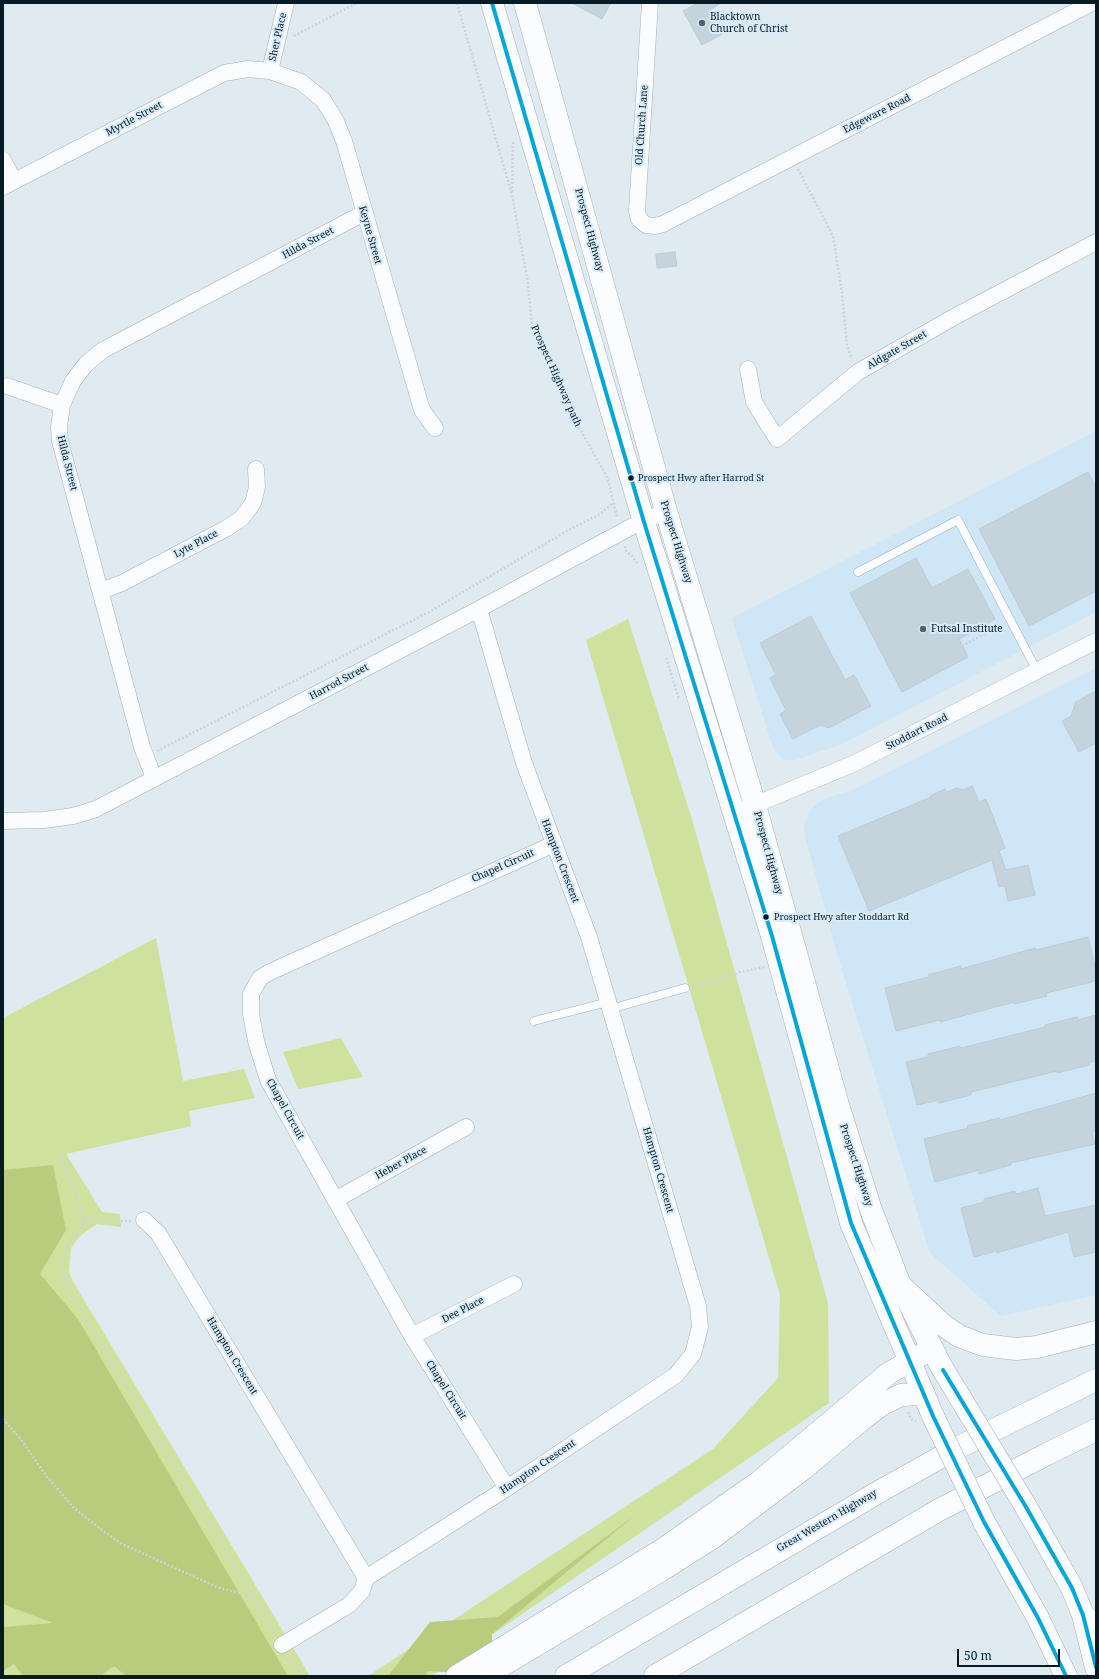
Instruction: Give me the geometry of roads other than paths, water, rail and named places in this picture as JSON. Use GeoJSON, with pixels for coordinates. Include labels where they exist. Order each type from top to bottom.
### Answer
{"type":"FeatureCollection","features":[{"type":"Feature","properties":{"kind":"main road","name":"Prospect Highway"},"geometry":{"type":"LineString","coordinates":[[492,3],[644,522],[772,936],[851,1223],[933,1416],[984,1522],[1038,1618],[1066,1676]]}},
{"type":"Feature","properties":{"kind":"main road","name":"Prospect Highway"},"geometry":{"type":"LineString","coordinates":[[525,3],[666,511],[755,805],[838,1105],[871,1210],[900,1285],[932,1349],[1026,1507],[1090,1620],[1096,1668]]}},
{"type":"Feature","properties":{"kind":"main road"},"geometry":{"type":"LineString","coordinates":[[900,1285],[943,1325],[959,1336],[983,1345],[1016,1349],[1037,1347],[1096,1332]]}},
{"type":"Feature","properties":{"kind":"main road"},"geometry":{"type":"LineString","coordinates":[[457,1676],[665,1548],[759,1482],[889,1373],[909,1360],[932,1349]]}},
{"type":"Feature","properties":{"kind":"main road","name":"Great Western Highway"},"geometry":{"type":"LineString","coordinates":[[566,1676],[888,1486],[959,1447],[1096,1380]]}},
{"type":"Feature","properties":{"kind":"main road"},"geometry":{"type":"LineString","coordinates":[[484,1676],[660,1571],[712,1538],[803,1468],[881,1405],[901,1395],[924,1394]]}},
{"type":"Feature","properties":{"kind":"main road"},"geometry":{"type":"LineString","coordinates":[[655,1676],[939,1510],[1046,1454],[1096,1430]]}},
{"type":"Feature","properties":{"kind":"street","name":"Sher Place"},"geometry":{"type":"LineString","coordinates":[[270,71],[286,3]]}},
{"type":"Feature","properties":{"kind":"street","name":"Old Church Lane"},"geometry":{"type":"LineString","coordinates":[[650,3],[637,211],[639,220],[646,225],[655,226],[663,224]]}},
{"type":"Feature","properties":{"kind":"street","name":"Edgeware Road"},"geometry":{"type":"LineString","coordinates":[[663,224],[1092,3]]}},
{"type":"Feature","properties":{"kind":"street","name":"Myrtle Street"},"geometry":{"type":"LineString","coordinates":[[9,184],[224,72],[248,69],[270,71]]}},
{"type":"Feature","properties":{"kind":"street","name":"Keyne Street"},"geometry":{"type":"LineString","coordinates":[[270,71],[301,82],[323,100],[335,119],[344,141],[422,410],[435,428]]}},
{"type":"Feature","properties":{"kind":"street"},"geometry":{"type":"LineString","coordinates":[[3,160],[9,184]]}},
{"type":"Feature","properties":{"kind":"street","name":"Hilda Street"},"geometry":{"type":"LineString","coordinates":[[154,778],[146,757],[60,442],[59,427],[62,405],[73,382],[86,364],[103,350],[364,213]]}},
{"type":"Feature","properties":{"kind":"street","name":"Aldgate Street"},"geometry":{"type":"LineString","coordinates":[[748,369],[754,402],[777,439],[858,372],[954,316],[1096,242]]}},
{"type":"Feature","properties":{"kind":"street"},"geometry":{"type":"LineString","coordinates":[[7,386],[62,405]]}},
{"type":"Feature","properties":{"kind":"street","name":"Lyte Place"},"geometry":{"type":"LineString","coordinates":[[101,591],[129,579],[227,528],[242,518],[253,503],[257,487],[256,469]]}},
{"type":"Feature","properties":{"kind":"street","name":"Harrod Street"},"geometry":{"type":"LineString","coordinates":[[3,821],[44,820],[73,816],[96,809],[666,511]]}},
{"type":"Feature","properties":{"kind":"street","name":"Hampton Crescent"},"geometry":{"type":"LineString","coordinates":[[144,1220],[158,1233],[366,1578],[507,1488],[676,1375],[693,1354],[700,1327],[698,1306],[589,937],[524,762],[479,609]]}},
{"type":"Feature","properties":{"kind":"street","name":"Stoddart Road"},"geometry":{"type":"LineString","coordinates":[[734,814],[855,763],[1096,641]]}},
{"type":"Feature","properties":{"kind":"street","name":"Chapel Circuit"},"geometry":{"type":"LineString","coordinates":[[507,1488],[412,1336],[268,1080],[257,1047],[251,1014],[251,994],[260,978],[270,972],[554,844]]}},
{"type":"Feature","properties":{"kind":"street","name":"Heber Place"},"geometry":{"type":"LineString","coordinates":[[335,1200],[466,1127]]}},
{"type":"Feature","properties":{"kind":"street","name":"Dee Place"},"geometry":{"type":"LineString","coordinates":[[412,1336],[514,1284]]}},
{"type":"Feature","properties":{"kind":"street"},"geometry":{"type":"LineString","coordinates":[[282,1645],[349,1605],[362,1591],[366,1578]]}},
{"type":"Feature","properties":{"kind":"lane"},"geometry":{"type":"LineString","coordinates":[[858,572],[958,520],[1037,671]]}},
{"type":"Feature","properties":{"kind":"lane"},"geometry":{"type":"LineString","coordinates":[[534,1021],[609,1006],[685,988]]}},
{"type":"Feature","properties":{"kind":"place","name":"Blacktown Church of Christ"},"geometry":{"type":"Point","coordinates":[702,23]}},
{"type":"Feature","properties":{"kind":"place","name":"Prospect Hwy after Harrod St"},"geometry":{"type":"Point","coordinates":[631,478]}},
{"type":"Feature","properties":{"kind":"place","name":"Futsal Institute"},"geometry":{"type":"Point","coordinates":[923,629]}},
{"type":"Feature","properties":{"kind":"place","name":"Prospect Hwy after Stoddart Rd"},"geometry":{"type":"Point","coordinates":[766,917]}}]}
